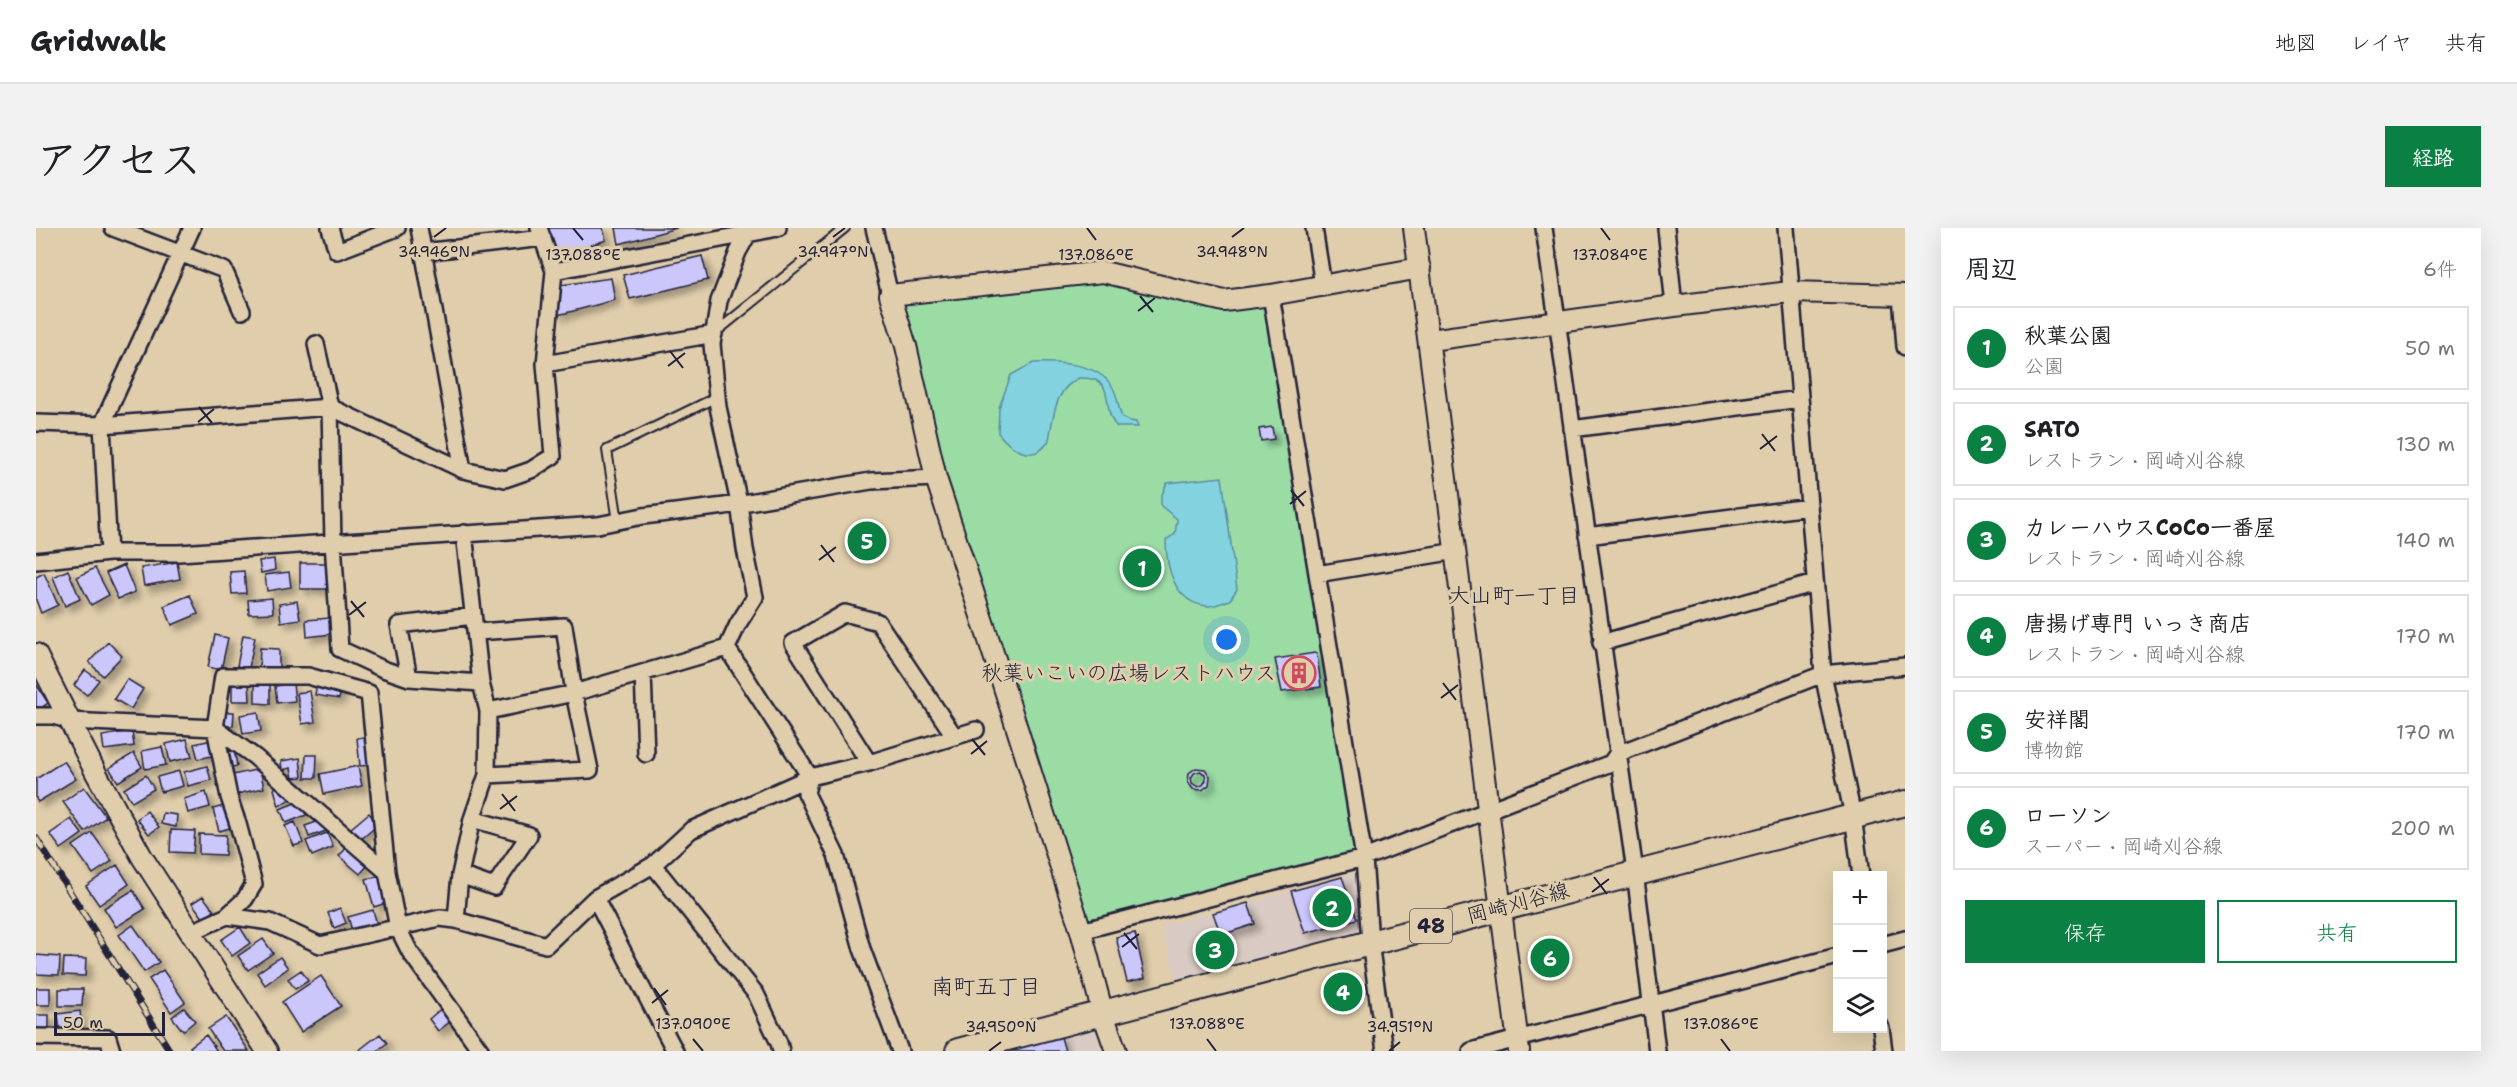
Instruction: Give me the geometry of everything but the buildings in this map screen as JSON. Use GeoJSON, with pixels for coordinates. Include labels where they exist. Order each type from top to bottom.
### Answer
{"type":"FeatureCollection","features":[{"type":"Feature","properties":{"kind":"main road","name":"岡崎刈谷線"},"geometry":{"type":"LineString","coordinates":[[958,1051],[1905,803]]}},
{"type":"Feature","properties":{"kind":"street"},"geometry":{"type":"LineString","coordinates":[[112,228],[224,270],[242,311]]}},
{"type":"Feature","properties":{"kind":"street"},"geometry":{"type":"LineString","coordinates":[[109,553],[102,425],[192,228]]}},
{"type":"Feature","properties":{"kind":"street"},"geometry":{"type":"LineString","coordinates":[[330,228],[337,251],[397,228]]}},
{"type":"Feature","properties":{"kind":"street"},"geometry":{"type":"LineString","coordinates":[[419,228],[463,470]]}},
{"type":"Feature","properties":{"kind":"street"},"geometry":{"type":"LineString","coordinates":[[554,271],[739,233],[778,228]]}},
{"type":"Feature","properties":{"kind":"street"},"geometry":{"type":"LineString","coordinates":[[874,228],[890,295],[906,346],[936,478],[998,665],[1116,1051]]}},
{"type":"Feature","properties":{"kind":"street"},"geometry":{"type":"LineString","coordinates":[[1314,228],[1323,285]]}},
{"type":"Feature","properties":{"kind":"street"},"geometry":{"type":"LineString","coordinates":[[1414,228],[1519,1045]]}},
{"type":"Feature","properties":{"kind":"street"},"geometry":{"type":"LineString","coordinates":[[1544,228],[1635,872],[1657,1051]]}},
{"type":"Feature","properties":{"kind":"street"},"geometry":{"type":"LineString","coordinates":[[1666,228],[1674,306]]}},
{"type":"Feature","properties":{"kind":"street"},"geometry":{"type":"LineString","coordinates":[[1786,228],[1823,674],[1853,816],[1860,871]]}},
{"type":"Feature","properties":{"kind":"street"},"geometry":{"type":"LineString","coordinates":[[36,423],[102,425],[330,407],[463,470],[505,479],[531,470],[553,456],[544,364],[554,271],[541,233],[423,252]]}},
{"type":"Feature","properties":{"kind":"street"},"geometry":{"type":"LineString","coordinates":[[488,711],[574,693],[727,648],[738,624],[755,597],[745,549],[739,503],[717,397],[712,344],[719,301],[738,252],[739,233]]}},
{"type":"Feature","properties":{"kind":"street"},"geometry":{"type":"LineString","coordinates":[[890,295],[1103,272],[1224,301],[1271,295],[1420,268]]}},
{"type":"Feature","properties":{"kind":"street"},"geometry":{"type":"LineString","coordinates":[[1430,340],[1790,292],[1903,295],[1905,347]]}},
{"type":"Feature","properties":{"kind":"street"},"geometry":{"type":"LineString","coordinates":[[1271,295],[1364,858],[1370,942],[1385,1051]]}},
{"type":"Feature","properties":{"kind":"street"},"geometry":{"type":"LineString","coordinates":[[544,364],[714,334]]}},
{"type":"Feature","properties":{"kind":"street"},"geometry":{"type":"LineString","coordinates":[[316,344],[330,407],[333,542],[340,649],[409,678],[481,683]]}},
{"type":"Feature","properties":{"kind":"street"},"geometry":{"type":"LineString","coordinates":[[1572,429],[1800,399]]}},
{"type":"Feature","properties":{"kind":"street"},"geometry":{"type":"LineString","coordinates":[[36,561],[109,553],[179,553],[464,533],[546,530],[598,525],[871,481],[936,478]]}},
{"type":"Feature","properties":{"kind":"street"},"geometry":{"type":"LineString","coordinates":[[1587,536],[1809,507]]}},
{"type":"Feature","properties":{"kind":"street"},"geometry":{"type":"LineString","coordinates":[[456,920],[460,875],[472,819],[487,775],[488,711],[481,683],[464,533]]}},
{"type":"Feature","properties":{"kind":"street"},"geometry":{"type":"LineString","coordinates":[[1317,574],[1456,551]]}},
{"type":"Feature","properties":{"kind":"street"},"geometry":{"type":"LineString","coordinates":[[1601,643],[1815,583]]}},
{"type":"Feature","properties":{"kind":"street"},"geometry":{"type":"LineString","coordinates":[[869,763],[793,643],[845,613],[878,622],[955,737]]}},
{"type":"Feature","properties":{"kind":"street"},"geometry":{"type":"LineString","coordinates":[[409,678],[399,625],[473,616]]}},
{"type":"Feature","properties":{"kind":"street"},"geometry":{"type":"LineString","coordinates":[[477,632],[564,626],[574,693],[590,770],[487,775]]}},
{"type":"Feature","properties":{"kind":"street"},"geometry":{"type":"LineString","coordinates":[[727,648],[810,777],[807,793],[836,855],[862,949],[900,1051]]}},
{"type":"Feature","properties":{"kind":"street"},"geometry":{"type":"LineString","coordinates":[[36,654],[142,857],[267,1051]]}},
{"type":"Feature","properties":{"kind":"street"},"geometry":{"type":"LineString","coordinates":[[1081,932],[1364,858],[1611,763],[1617,754],[1823,674],[1905,666]]}},
{"type":"Feature","properties":{"kind":"street"},"geometry":{"type":"LineString","coordinates":[[643,673],[646,754]]}},
{"type":"Feature","properties":{"kind":"street"},"geometry":{"type":"LineString","coordinates":[[192,932],[227,916],[245,899],[254,884],[238,824],[228,797],[215,728],[223,676],[308,676],[369,693],[387,872],[398,928],[410,952],[481,1051]]}},
{"type":"Feature","properties":{"kind":"street"},"geometry":{"type":"LineString","coordinates":[[36,716],[54,716],[70,721],[215,728],[255,757],[387,872]]}},
{"type":"Feature","properties":{"kind":"street"},"geometry":{"type":"LineString","coordinates":[[227,916],[270,922],[320,945],[440,918],[456,920],[546,945],[595,898],[653,865],[691,830],[810,777],[869,763],[976,730]]}},
{"type":"Feature","properties":{"kind":"street"},"geometry":{"type":"LineString","coordinates":[[460,875],[494,887],[529,835],[472,819]]}},
{"type":"Feature","properties":{"kind":"street"},"geometry":{"type":"LineString","coordinates":[[653,865],[756,994],[781,1051]]}},
{"type":"Feature","properties":{"kind":"street"},"geometry":{"type":"LineString","coordinates":[[595,898],[675,1051]]}},
{"type":"Feature","properties":{"kind":"street"},"geometry":{"type":"LineString","coordinates":[[1887,944],[1905,939]]}},
{"type":"Feature","properties":{"kind":"street"},"geometry":{"type":"LineString","coordinates":[[1471,1051],[1519,1045],[1651,1004],[1833,957]]}},
{"type":"Feature","properties":{"kind":"street"},"geometry":{"type":"LineString","coordinates":[[1882,1033],[1884,1051]]}},
{"type":"Feature","properties":{"kind":"street"},"geometry":{"type":"LineString","coordinates":[[36,1037],[108,1038],[112,1051]]}},
{"type":"Feature","properties":{"kind":"lane"},"geometry":{"type":"LineString","coordinates":[[714,334],[846,228]]}},
{"type":"Feature","properties":{"kind":"lane"},"geometry":{"type":"LineString","coordinates":[[618,521],[607,450],[717,397]]}},
{"type":"Feature","properties":{"kind":"shaded area"},"geometry":{"type":"Polygon","coordinates":[[[1353,874],[1366,929],[1178,984],[1161,926],[1353,874]]]}},
{"type":"Feature","properties":{"kind":"shaded area"},"geometry":{"type":"Polygon","coordinates":[[[1095,1029],[1101,1051],[1065,1051],[1060,1034],[1095,1029]]]}},
{"type":"Feature","properties":{"kind":"green space"},"geometry":{"type":"Polygon","coordinates":[[[1103,279],[1261,303],[1267,308],[1356,848],[1351,855],[1087,924],[1000,657],[947,480],[940,472],[902,306],[904,300],[1103,279]]]}},
{"type":"Feature","properties":{"kind":"water"},"geometry":{"type":"Polygon","coordinates":[[[1033,363],[1067,364],[1090,369],[1100,374],[1114,390],[1122,417],[1136,422],[1138,427],[1117,427],[1112,420],[1107,395],[1100,382],[1079,378],[1066,387],[1062,393],[1054,413],[1049,440],[1042,449],[1029,453],[1015,449],[998,433],[999,408],[1011,375],[1033,363]]]}},
{"type":"Feature","properties":{"kind":"water"},"geometry":{"type":"Polygon","coordinates":[[[1222,477],[1237,589],[1230,600],[1207,606],[1187,598],[1174,582],[1170,572],[1166,540],[1175,534],[1177,519],[1161,506],[1161,497],[1167,483],[1222,477]]]}},
{"type":"Feature","properties":{"kind":"railway"},"geometry":{"type":"LineString","coordinates":[[36,838],[170,1051]]}},
{"type":"Feature","properties":{"kind":"place","name":"安祥閣"},"geometry":{"type":"Point","coordinates":[867,541]}},
{"type":"Feature","properties":{"kind":"place","name":"秋葉公園"},"geometry":{"type":"Point","coordinates":[1142,568]}},
{"type":"Feature","properties":{"kind":"place","name":"秋葉いこいの広場レストハウス"},"geometry":{"type":"Point","coordinates":[1299,673]}},
{"type":"Feature","properties":{"kind":"place","name":"SATO"},"geometry":{"type":"Point","coordinates":[1332,908]}},
{"type":"Feature","properties":{"kind":"place","name":"カレーハウスCoCo一番屋"},"geometry":{"type":"Point","coordinates":[1215,950]}},
{"type":"Feature","properties":{"kind":"place","name":"ローソン"},"geometry":{"type":"Point","coordinates":[1550,958]}},
{"type":"Feature","properties":{"kind":"place","name":"唐揚げ専門 いっき商店"},"geometry":{"type":"Point","coordinates":[1343,992]}},
{"type":"Feature","properties":{"kind":"district","name":"大山町一丁目"},"geometry":{"type":"Point","coordinates":[1514,595]}},
{"type":"Feature","properties":{"kind":"district","name":"南町五丁目"},"geometry":{"type":"Point","coordinates":[986,986]}}]}
